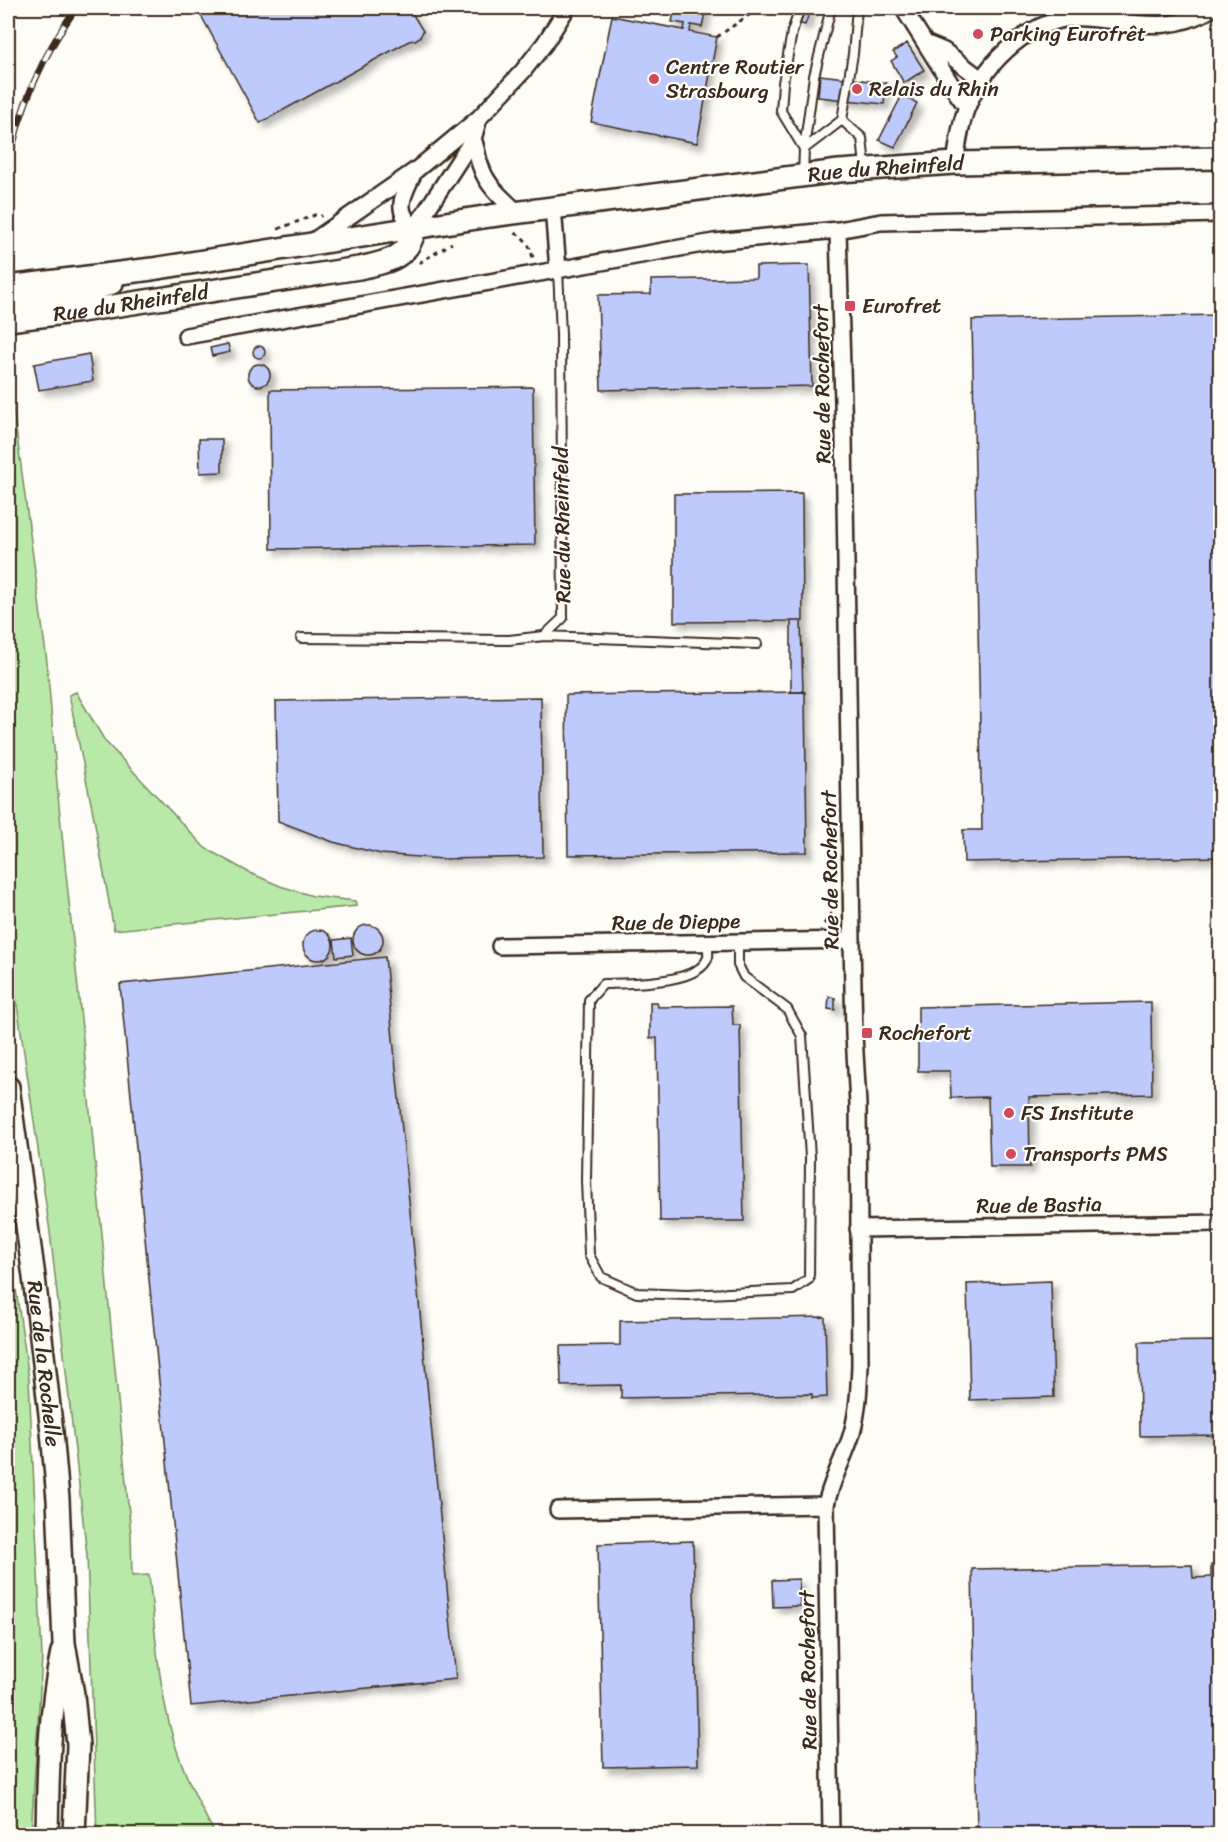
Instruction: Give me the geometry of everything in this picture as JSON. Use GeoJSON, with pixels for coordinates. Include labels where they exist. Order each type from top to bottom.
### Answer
{"type":"FeatureCollection","features":[{"type":"Feature","properties":{"kind":"street"},"geometry":{"type":"LineString","coordinates":[[310,244],[416,170],[479,118],[530,62],[567,8]]}},
{"type":"Feature","properties":{"kind":"street"},"geometry":{"type":"LineString","coordinates":[[903,8],[967,107]]}},
{"type":"Feature","properties":{"kind":"street"},"geometry":{"type":"LineString","coordinates":[[955,163],[967,107],[981,79],[1022,37],[1037,27],[1060,19],[1082,18],[1152,25],[1175,24],[1197,17],[1213,8]]}},
{"type":"Feature","properties":{"kind":"street"},"geometry":{"type":"LineString","coordinates":[[927,44],[944,51],[981,79]]}},
{"type":"Feature","properties":{"kind":"street"},"geometry":{"type":"LineString","coordinates":[[416,170],[401,205],[406,221],[415,228],[473,139],[479,118]]}},
{"type":"Feature","properties":{"kind":"street"},"geometry":{"type":"LineString","coordinates":[[473,139],[481,167],[488,181],[497,194],[516,212]]}},
{"type":"Feature","properties":{"kind":"street","name":"Rue du Rheinfeld"},"geometry":{"type":"LineString","coordinates":[[8,287],[152,269],[516,212],[803,175],[955,163],[1221,158]]}},
{"type":"Feature","properties":{"kind":"street","name":"Rue du Rheinfeld"},"geometry":{"type":"LineString","coordinates":[[553,207],[558,270]]}},
{"type":"Feature","properties":{"kind":"street","name":"Rue du Rheinfeld"},"geometry":{"type":"LineString","coordinates":[[186,336],[714,242],[838,230],[881,222],[1221,214]]}},
{"type":"Feature","properties":{"kind":"street","name":"Rue du Rheinfeld"},"geometry":{"type":"LineString","coordinates":[[8,320],[359,268],[399,256],[408,247],[415,228]]}},
{"type":"Feature","properties":{"kind":"street","name":"Rue de Rochefort"},"geometry":{"type":"LineString","coordinates":[[831,1834],[826,1505],[852,1433],[858,1404],[860,1366],[858,1104],[854,1035],[844,436],[838,230]]}},
{"type":"Feature","properties":{"kind":"street","name":"Rue du Rheinfeld"},"geometry":{"type":"LineString","coordinates":[[8,305],[80,294],[152,269]]}},
{"type":"Feature","properties":{"kind":"street","name":"Rue de Dieppe"},"geometry":{"type":"LineString","coordinates":[[500,946],[852,940]]}},
{"type":"Feature","properties":{"kind":"street","name":"Rue de la Rochelle"},"geometry":{"type":"LineString","coordinates":[[8,1088],[34,1276],[58,1498],[64,1643],[73,1694],[78,1745],[74,1834]]}},
{"type":"Feature","properties":{"kind":"street","name":"Rue de Bastia"},"geometry":{"type":"LineString","coordinates":[[858,1228],[1221,1223]]}},
{"type":"Feature","properties":{"kind":"street"},"geometry":{"type":"LineString","coordinates":[[558,1510],[826,1505]]}},
{"type":"Feature","properties":{"kind":"street","name":"Rue de la Rochelle"},"geometry":{"type":"LineString","coordinates":[[47,1834],[51,1719],[55,1684],[64,1643]]}},
{"type":"Feature","properties":{"kind":"lane"},"geometry":{"type":"LineString","coordinates":[[800,8],[792,32],[783,83],[781,111],[804,150]]}},
{"type":"Feature","properties":{"kind":"lane"},"geometry":{"type":"LineString","coordinates":[[803,175],[814,76],[831,8]]}},
{"type":"Feature","properties":{"kind":"lane"},"geometry":{"type":"LineString","coordinates":[[804,150],[842,120],[853,54],[857,8]]}},
{"type":"Feature","properties":{"kind":"lane"},"geometry":{"type":"LineString","coordinates":[[842,120],[862,138],[865,169]]}},
{"type":"Feature","properties":{"kind":"lane","name":"Rue du Rheinfeld"},"geometry":{"type":"LineString","coordinates":[[544,636],[563,618],[561,334],[558,270]]}},
{"type":"Feature","properties":{"kind":"lane"},"geometry":{"type":"LineString","coordinates":[[301,638],[509,640],[544,636],[757,644]]}},
{"type":"Feature","properties":{"kind":"lane"},"geometry":{"type":"LineString","coordinates":[[707,942],[708,957],[699,970],[672,979],[603,984],[589,1000],[586,1180],[589,1255],[601,1277],[637,1293],[687,1294],[793,1290],[809,1279],[810,1157],[802,1036],[787,1009],[744,977],[738,965],[738,942]]}},
{"type":"Feature","properties":{"kind":"path"},"geometry":{"type":"LineString","coordinates":[[717,37],[759,8]]}},
{"type":"Feature","properties":{"kind":"path"},"geometry":{"type":"LineString","coordinates":[[823,939],[825,920],[835,903]]}},
{"type":"Feature","properties":{"kind":"green space"},"geometry":{"type":"Polygon","coordinates":[[[8,368],[47,662],[58,796],[131,1534],[132,1576],[149,1575],[160,1677],[173,1738],[191,1787],[215,1834],[97,1834],[87,1555],[50,1232],[8,942],[8,368]]]}},
{"type":"Feature","properties":{"kind":"green space"},"geometry":{"type":"Polygon","coordinates":[[[76,692],[105,741],[205,848],[248,872],[280,886],[313,896],[355,901],[357,906],[114,930],[69,695],[76,692]]]}},
{"type":"Feature","properties":{"kind":"green space"},"geometry":{"type":"Polygon","coordinates":[[[8,1234],[29,1379],[42,1657],[31,1834],[8,1834],[8,1234]]]}},
{"type":"Feature","properties":{"kind":"building"},"geometry":{"type":"Polygon","coordinates":[[[197,8],[409,8],[423,31],[415,40],[409,41],[260,123],[197,8]]]}},
{"type":"Feature","properties":{"kind":"building","name":"Centre Routier Strasbourg"},"geometry":{"type":"Polygon","coordinates":[[[675,8],[706,8],[702,27],[691,25],[690,32],[717,37],[697,143],[591,122],[612,16],[684,30],[685,24],[672,22],[675,8]]]}},
{"type":"Feature","properties":{"kind":"building"},"geometry":{"type":"Polygon","coordinates":[[[803,8],[811,8],[805,25],[798,23],[803,8]]]}},
{"type":"Feature","properties":{"kind":"building"},"geometry":{"type":"Polygon","coordinates":[[[907,43],[924,70],[904,83],[891,61],[897,57],[893,52],[907,43]]]}},
{"type":"Feature","properties":{"kind":"building"},"geometry":{"type":"Polygon","coordinates":[[[820,75],[886,83],[884,104],[818,97],[820,75]]]}},
{"type":"Feature","properties":{"kind":"building"},"geometry":{"type":"Polygon","coordinates":[[[902,95],[917,103],[895,147],[879,140],[902,95]]]}},
{"type":"Feature","properties":{"kind":"building"},"geometry":{"type":"Polygon","coordinates":[[[809,265],[812,386],[601,390],[598,295],[651,294],[651,280],[756,278],[756,266],[809,265]]]}},
{"type":"Feature","properties":{"kind":"building"},"geometry":{"type":"Polygon","coordinates":[[[1220,315],[1220,857],[964,862],[963,830],[982,830],[972,320],[1220,315]]]}},
{"type":"Feature","properties":{"kind":"building"},"geometry":{"type":"Polygon","coordinates":[[[228,344],[230,352],[212,356],[210,348],[228,344]]]}},
{"type":"Feature","properties":{"kind":"building"},"geometry":{"type":"Polygon","coordinates":[[[261,346],[265,352],[261,358],[257,358],[253,350],[261,346]]]}},
{"type":"Feature","properties":{"kind":"building"},"geometry":{"type":"Polygon","coordinates":[[[89,354],[93,381],[39,390],[34,364],[89,354]]]}},
{"type":"Feature","properties":{"kind":"building"},"geometry":{"type":"Polygon","coordinates":[[[255,364],[263,364],[270,371],[270,379],[263,386],[255,386],[248,379],[248,371],[255,364]]]}},
{"type":"Feature","properties":{"kind":"building"},"geometry":{"type":"Polygon","coordinates":[[[533,387],[535,545],[271,549],[270,390],[533,387]]]}},
{"type":"Feature","properties":{"kind":"building"},"geometry":{"type":"Polygon","coordinates":[[[199,439],[222,439],[222,472],[200,473],[199,439]]]}},
{"type":"Feature","properties":{"kind":"building"},"geometry":{"type":"Polygon","coordinates":[[[802,493],[803,621],[674,622],[674,494],[802,493]]]}},
{"type":"Feature","properties":{"kind":"building"},"geometry":{"type":"Polygon","coordinates":[[[791,621],[801,621],[803,692],[791,692],[791,621]]]}},
{"type":"Feature","properties":{"kind":"building"},"geometry":{"type":"Polygon","coordinates":[[[805,692],[807,852],[568,855],[566,695],[805,692]]]}},
{"type":"Feature","properties":{"kind":"building"},"geometry":{"type":"Polygon","coordinates":[[[541,697],[543,857],[443,859],[381,854],[333,842],[278,821],[276,701],[541,697]]]}},
{"type":"Feature","properties":{"kind":"building"},"geometry":{"type":"Polygon","coordinates":[[[368,925],[374,926],[382,934],[382,946],[374,954],[368,955],[362,954],[354,946],[353,940],[354,934],[362,926],[368,925]]]}},
{"type":"Feature","properties":{"kind":"building"},"geometry":{"type":"Polygon","coordinates":[[[318,930],[324,931],[332,939],[332,951],[324,959],[318,960],[312,959],[304,951],[303,945],[304,939],[312,931],[318,930]]]}},
{"type":"Feature","properties":{"kind":"building"},"geometry":{"type":"Polygon","coordinates":[[[351,938],[353,955],[336,957],[334,940],[351,938]]]}},
{"type":"Feature","properties":{"kind":"building"},"geometry":{"type":"Polygon","coordinates":[[[385,957],[456,1679],[191,1706],[120,984],[385,957]]]}},
{"type":"Feature","properties":{"kind":"building"},"geometry":{"type":"Polygon","coordinates":[[[829,997],[835,998],[835,1010],[828,1009],[829,997]]]}},
{"type":"Feature","properties":{"kind":"building"},"geometry":{"type":"Polygon","coordinates":[[[650,1002],[657,1002],[658,1007],[732,1006],[733,1025],[740,1025],[744,1221],[660,1221],[657,1038],[650,1038],[650,1002]]]}},
{"type":"Feature","properties":{"kind":"building"},"geometry":{"type":"Polygon","coordinates":[[[1151,1002],[1152,1094],[1029,1097],[1030,1167],[990,1167],[988,1097],[951,1098],[950,1071],[918,1071],[918,1007],[1151,1002]]]}},
{"type":"Feature","properties":{"kind":"building"},"geometry":{"type":"Polygon","coordinates":[[[1051,1281],[1054,1397],[970,1400],[967,1284],[1051,1281]]]}},
{"type":"Feature","properties":{"kind":"building"},"geometry":{"type":"Polygon","coordinates":[[[825,1317],[827,1397],[812,1398],[812,1394],[621,1398],[621,1385],[561,1386],[560,1346],[620,1345],[620,1321],[825,1317]]]}},
{"type":"Feature","properties":{"kind":"building"},"geometry":{"type":"Polygon","coordinates":[[[1220,1341],[1220,1435],[1140,1436],[1139,1342],[1220,1341]]]}},
{"type":"Feature","properties":{"kind":"building"},"geometry":{"type":"Polygon","coordinates":[[[693,1541],[698,1765],[603,1767],[598,1544],[693,1541]]]}},
{"type":"Feature","properties":{"kind":"building"},"geometry":{"type":"Polygon","coordinates":[[[1220,1564],[1220,1834],[977,1834],[972,1569],[1192,1565],[1193,1578],[1211,1577],[1211,1565],[1220,1564]]]}},
{"type":"Feature","properties":{"kind":"building"},"geometry":{"type":"Polygon","coordinates":[[[799,1579],[800,1606],[773,1607],[772,1580],[799,1579]]]}},
{"type":"Feature","properties":{"kind":"railway"},"geometry":{"type":"LineString","coordinates":[[8,167],[18,124],[33,84],[42,64],[76,8]]}},
{"type":"Feature","properties":{"kind":"place","name":"Parking Eurofrêt"},"geometry":{"type":"Point","coordinates":[978,34]}},
{"type":"Feature","properties":{"kind":"place","name":"Centre Routier Strasbourg"},"geometry":{"type":"Point","coordinates":[654,79]}},
{"type":"Feature","properties":{"kind":"place","name":"Relais du Rhin"},"geometry":{"type":"Point","coordinates":[857,89]}},
{"type":"Feature","properties":{"kind":"place","name":"Eurofret"},"geometry":{"type":"Point","coordinates":[850,306]}},
{"type":"Feature","properties":{"kind":"place","name":"Rochefort"},"geometry":{"type":"Point","coordinates":[867,1033]}},
{"type":"Feature","properties":{"kind":"place","name":"FS Institute"},"geometry":{"type":"Point","coordinates":[1009,1113]}},
{"type":"Feature","properties":{"kind":"place","name":"Transports PMS"},"geometry":{"type":"Point","coordinates":[1011,1154]}}]}
